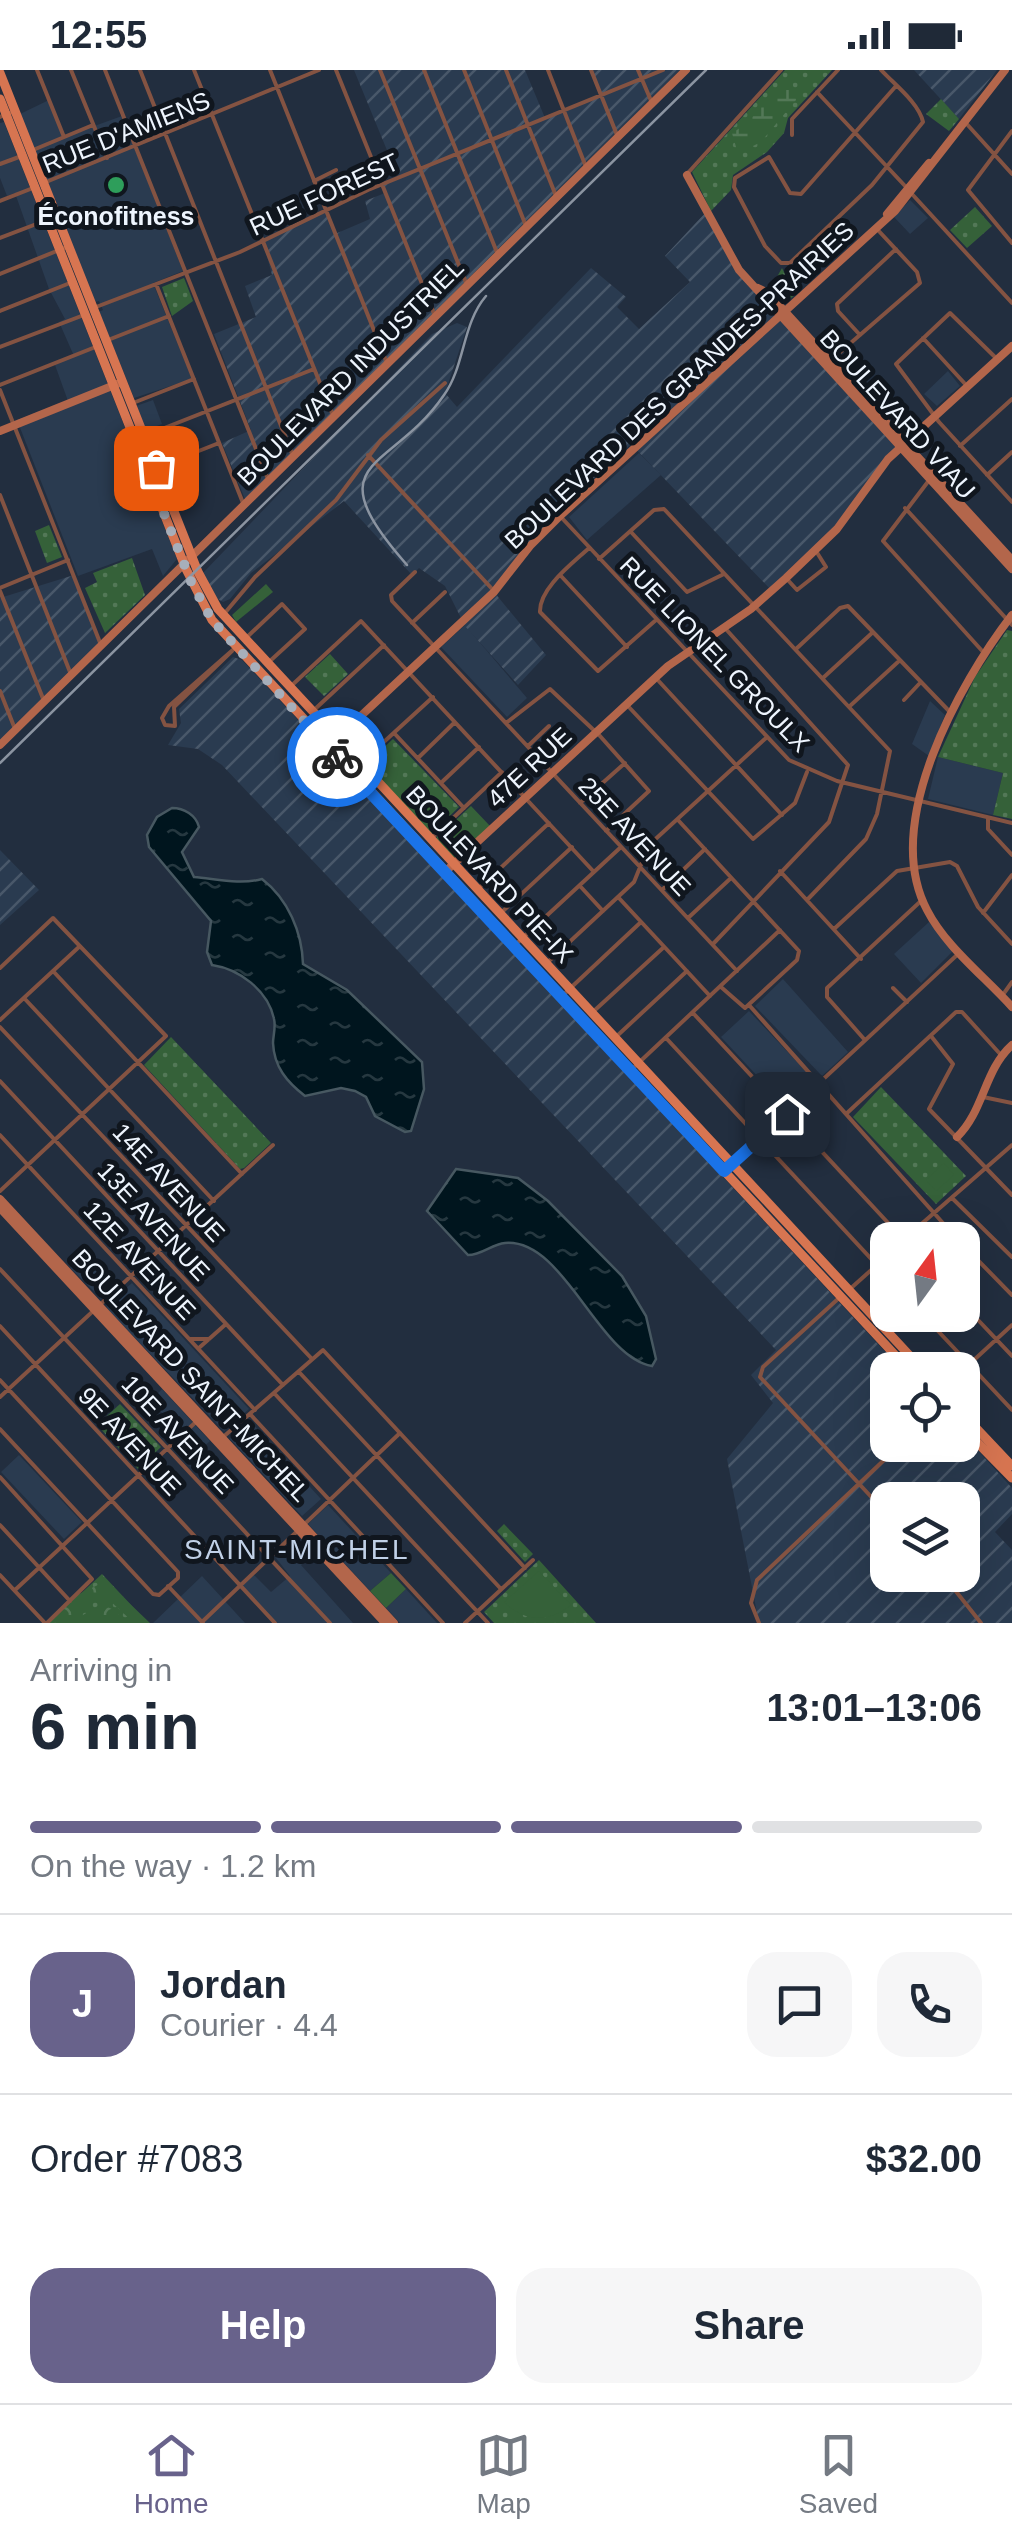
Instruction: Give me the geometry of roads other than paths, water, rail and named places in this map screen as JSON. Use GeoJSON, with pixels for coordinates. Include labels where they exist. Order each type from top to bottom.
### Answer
{"type":"FeatureCollection","features":[{"type":"Feature","properties":{"kind":"main road","name":"BOULEVARD PIE-IX"},"geometry":{"type":"LineString","coordinates":[[0,73],[7,115]]}},
{"type":"Feature","properties":{"kind":"main road","name":"BOULEVARD PIE-IX"},"geometry":{"type":"LineString","coordinates":[[0,100],[39,185],[203,606],[233,649],[449,867],[845,1293],[905,1352]]}},
{"type":"Feature","properties":{"kind":"main road","name":"BOULEVARD PIE-IX"},"geometry":{"type":"LineString","coordinates":[[39,185],[48,220],[64,248],[72,282],[89,311]]}},
{"type":"Feature","properties":{"kind":"main road","name":"BOULEVARD PIE-IX"},"geometry":{"type":"LineString","coordinates":[[118,384],[144,436],[152,470]]}},
{"type":"Feature","properties":{"kind":"main road","name":"BOULEVARD PIE-IX"},"geometry":{"type":"LineString","coordinates":[[187,560],[214,604],[226,611],[244,640],[430,839],[449,867],[477,890],[519,942],[546,964],[566,992],[615,1038],[635,1067]]}},
{"type":"Feature","properties":{"kind":"main road","name":"BOULEVARD PIE-IX"},"geometry":{"type":"LineString","coordinates":[[845,1293],[895,1352]]}},
{"type":"Feature","properties":{"kind":"main road"},"geometry":{"type":"LineString","coordinates":[[980,1432],[1012,1466]]}},
{"type":"Feature","properties":{"kind":"main road"},"geometry":{"type":"LineString","coordinates":[[980,1445],[1012,1478]]}},
{"type":"Feature","properties":{"kind":"street"},"geometry":{"type":"LineString","coordinates":[[37,70],[64,138]]}},
{"type":"Feature","properties":{"kind":"street"},"geometry":{"type":"LineString","coordinates":[[71,70],[106,158]]}},
{"type":"Feature","properties":{"kind":"street"},"geometry":{"type":"LineString","coordinates":[[105,70],[268,480]]}},
{"type":"Feature","properties":{"kind":"street"},"geometry":{"type":"LineString","coordinates":[[140,70],[293,456]]}},
{"type":"Feature","properties":{"kind":"street"},"geometry":{"type":"LineString","coordinates":[[194,70],[334,416]]}},
{"type":"Feature","properties":{"kind":"street"},"geometry":{"type":"LineString","coordinates":[[270,70],[387,364]]}},
{"type":"Feature","properties":{"kind":"street","name":"RUE D'AMIENS"},"geometry":{"type":"LineString","coordinates":[[0,201],[319,70]]}},
{"type":"Feature","properties":{"kind":"street"},"geometry":{"type":"LineString","coordinates":[[336,70],[435,316]]}},
{"type":"Feature","properties":{"kind":"street"},"geometry":{"type":"LineString","coordinates":[[380,70],[467,285]]}},
{"type":"Feature","properties":{"kind":"street"},"geometry":{"type":"LineString","coordinates":[[424,70],[498,255]]}},
{"type":"Feature","properties":{"kind":"street"},"geometry":{"type":"LineString","coordinates":[[464,70],[526,226]]}},
{"type":"Feature","properties":{"kind":"street"},"geometry":{"type":"LineString","coordinates":[[506,70],[556,196]]}},
{"type":"Feature","properties":{"kind":"street"},"geometry":{"type":"LineString","coordinates":[[548,70],[586,168]]}},
{"type":"Feature","properties":{"kind":"street"},"geometry":{"type":"LineString","coordinates":[[591,70],[618,137]]}},
{"type":"Feature","properties":{"kind":"street"},"geometry":{"type":"LineString","coordinates":[[638,70],[652,103]]}},
{"type":"Feature","properties":{"kind":"street","name":"RUE FOREST"},"geometry":{"type":"LineString","coordinates":[[0,347],[216,262],[382,184],[663,70]]}},
{"type":"Feature","properties":{"kind":"street","name":"BOULEVARD INDUSTRIEL"},"geometry":{"type":"LineString","coordinates":[[0,745],[684,70]]}},
{"type":"Feature","properties":{"kind":"street"},"geometry":{"type":"LineString","coordinates":[[687,175],[780,70]]}},
{"type":"Feature","properties":{"kind":"street"},"geometry":{"type":"LineString","coordinates":[[792,136],[792,119],[838,70]]}},
{"type":"Feature","properties":{"kind":"street"},"geometry":{"type":"LineString","coordinates":[[881,70],[896,86],[924,119],[887,168],[840,218],[784,264],[765,246],[734,184],[737,176],[769,156],[790,193],[798,196],[857,135],[896,86]]}},
{"type":"Feature","properties":{"kind":"street","name":"BOULEVARD DES GRANDES-PRAIRIES"},"geometry":{"type":"LineString","coordinates":[[328,746],[494,592],[560,516],[876,228],[1005,70]]}},
{"type":"Feature","properties":{"kind":"street"},"geometry":{"type":"LineString","coordinates":[[817,92],[1012,303]]}},
{"type":"Feature","properties":{"kind":"street"},"geometry":{"type":"LineString","coordinates":[[964,122],[1012,174]]}},
{"type":"Feature","properties":{"kind":"street"},"geometry":{"type":"LineString","coordinates":[[0,164],[93,125]]}},
{"type":"Feature","properties":{"kind":"street"},"geometry":{"type":"LineString","coordinates":[[1012,131],[968,193],[1012,242]]}},
{"type":"Feature","properties":{"kind":"street"},"geometry":{"type":"LineString","coordinates":[[314,180],[336,170]]}},
{"type":"Feature","properties":{"kind":"street","name":"BOULEVARD VIAU"},"geometry":{"type":"LineString","coordinates":[[687,175],[733,261],[754,286],[768,293],[1010,561]]}},
{"type":"Feature","properties":{"kind":"street"},"geometry":{"type":"LineString","coordinates":[[0,238],[48,220]]}},
{"type":"Feature","properties":{"kind":"street"},"geometry":{"type":"LineString","coordinates":[[830,361],[920,283],[917,272],[876,228]]}},
{"type":"Feature","properties":{"kind":"street"},"geometry":{"type":"LineString","coordinates":[[0,274],[64,248]]}},
{"type":"Feature","properties":{"kind":"street"},"geometry":{"type":"LineString","coordinates":[[861,336],[838,311],[837,304],[896,249]]}},
{"type":"Feature","properties":{"kind":"street"},"geometry":{"type":"LineString","coordinates":[[0,311],[72,282]]}},
{"type":"Feature","properties":{"kind":"street"},"geometry":{"type":"LineString","coordinates":[[156,284],[244,504]]}},
{"type":"Feature","properties":{"kind":"street","name":"BOULEVARD VIAU"},"geometry":{"type":"LineString","coordinates":[[783,314],[903,445]]}},
{"type":"Feature","properties":{"kind":"street"},"geometry":{"type":"LineString","coordinates":[[997,359],[954,314],[947,314],[896,364],[960,446],[1012,502]]}},
{"type":"Feature","properties":{"kind":"street"},"geometry":{"type":"LineString","coordinates":[[102,644],[0,388],[169,316]]}},
{"type":"Feature","properties":{"kind":"street"},"geometry":{"type":"LineString","coordinates":[[922,337],[967,386]]}},
{"type":"Feature","properties":{"kind":"street","name":"47E RUE"},"geometry":{"type":"LineString","coordinates":[[449,867],[655,677],[685,652],[756,606],[816,551],[903,445],[1012,346]]}},
{"type":"Feature","properties":{"kind":"street"},"geometry":{"type":"LineString","coordinates":[[144,436],[314,369]]}},
{"type":"Feature","properties":{"kind":"street"},"geometry":{"type":"LineString","coordinates":[[131,404],[194,379]]}},
{"type":"Feature","properties":{"kind":"street"},"geometry":{"type":"LineString","coordinates":[[0,430],[118,384]]}},
{"type":"Feature","properties":{"kind":"street"},"geometry":{"type":"LineString","coordinates":[[226,611],[332,504],[368,455],[445,384]]}},
{"type":"Feature","properties":{"kind":"street"},"geometry":{"type":"LineString","coordinates":[[960,446],[1012,399]]}},
{"type":"Feature","properties":{"kind":"street"},"geometry":{"type":"LineString","coordinates":[[152,470],[219,443]]}},
{"type":"Feature","properties":{"kind":"street"},"geometry":{"type":"LineString","coordinates":[[987,475],[1012,452]]}},
{"type":"Feature","properties":{"kind":"street"},"geometry":{"type":"LineString","coordinates":[[368,455],[494,592]]}},
{"type":"Feature","properties":{"kind":"street"},"geometry":{"type":"LineString","coordinates":[[932,477],[883,541],[984,653]]}},
{"type":"Feature","properties":{"kind":"street"},"geometry":{"type":"LineString","coordinates":[[0,496],[71,674]]}},
{"type":"Feature","properties":{"kind":"street"},"geometry":{"type":"LineString","coordinates":[[599,558],[660,508],[890,751],[882,792],[861,847],[807,900]]}},
{"type":"Feature","properties":{"kind":"street"},"geometry":{"type":"LineString","coordinates":[[905,508],[1011,620],[984,653],[952,712],[920,802],[913,866],[922,900],[960,952],[1012,1007]]}},
{"type":"Feature","properties":{"kind":"street","name":"RUE LIONEL GROULX"},"geometry":{"type":"LineString","coordinates":[[560,516],[766,738],[807,771],[1012,823]]}},
{"type":"Feature","properties":{"kind":"street"},"geometry":{"type":"LineString","coordinates":[[630,531],[687,592],[724,574]]}},
{"type":"Feature","properties":{"kind":"street"},"geometry":{"type":"LineString","coordinates":[[589,548],[560,576],[539,608],[593,669],[603,670],[656,620]]}},
{"type":"Feature","properties":{"kind":"street"},"geometry":{"type":"LineString","coordinates":[[786,578],[799,591],[814,579],[827,565],[816,551]]}},
{"type":"Feature","properties":{"kind":"street"},"geometry":{"type":"LineString","coordinates":[[44,701],[0,590],[68,560]]}},
{"type":"Feature","properties":{"kind":"street","name":"25E AVENUE"},"geometry":{"type":"LineString","coordinates":[[415,572],[390,599],[737,971]]}},
{"type":"Feature","properties":{"kind":"street"},"geometry":{"type":"LineString","coordinates":[[560,576],[627,647]]}},
{"type":"Feature","properties":{"kind":"street"},"geometry":{"type":"LineString","coordinates":[[412,623],[445,592]]}},
{"type":"Feature","properties":{"kind":"street"},"geometry":{"type":"LineString","coordinates":[[233,649],[174,707],[176,723],[166,726],[162,718],[167,709],[282,604],[305,629],[267,664]]}},
{"type":"Feature","properties":{"kind":"street"},"geometry":{"type":"LineString","coordinates":[[796,649],[840,608],[850,608],[919,684],[952,712]]}},
{"type":"Feature","properties":{"kind":"street"},"geometry":{"type":"LineString","coordinates":[[289,688],[361,620],[594,872]]}},
{"type":"Feature","properties":{"kind":"street"},"geometry":{"type":"LineString","coordinates":[[712,944],[830,822],[847,763],[724,627]]}},
{"type":"Feature","properties":{"kind":"street"},"geometry":{"type":"LineString","coordinates":[[822,678],[872,633]]}},
{"type":"Feature","properties":{"kind":"street"},"geometry":{"type":"LineString","coordinates":[[312,712],[384,645]]}},
{"type":"Feature","properties":{"kind":"street"},"geometry":{"type":"LineString","coordinates":[[849,706],[899,661]]}},
{"type":"Feature","properties":{"kind":"street"},"geometry":{"type":"LineString","coordinates":[[655,677],[782,816]]}},
{"type":"Feature","properties":{"kind":"street"},"geometry":{"type":"LineString","coordinates":[[904,700],[919,684]]}},
{"type":"Feature","properties":{"kind":"street"},"geometry":{"type":"LineString","coordinates":[[506,723],[547,689],[625,763],[649,791],[606,831]]}},
{"type":"Feature","properties":{"kind":"street"},"geometry":{"type":"LineString","coordinates":[[0,692],[15,730]]}},
{"type":"Feature","properties":{"kind":"street"},"geometry":{"type":"LineString","coordinates":[[360,764],[433,697]]}},
{"type":"Feature","properties":{"kind":"street"},"geometry":{"type":"LineString","coordinates":[[626,704],[747,836],[759,837],[782,816],[798,798],[807,771]]}},
{"type":"Feature","properties":{"kind":"street"},"geometry":{"type":"LineString","coordinates":[[418,758],[456,722]]}},
{"type":"Feature","properties":{"kind":"street"},"geometry":{"type":"LineString","coordinates":[[528,746],[549,726]]}},
{"type":"Feature","properties":{"kind":"street"},"geometry":{"type":"LineString","coordinates":[[394,733],[464,808]]}},
{"type":"Feature","properties":{"kind":"street"},"geometry":{"type":"LineString","coordinates":[[546,964],[636,880],[647,848],[766,738]]}},
{"type":"Feature","properties":{"kind":"street"},"geometry":{"type":"LineString","coordinates":[[441,783],[479,747]]}},
{"type":"Feature","properties":{"kind":"street"},"geometry":{"type":"LineString","coordinates":[[580,803],[625,763]]}},
{"type":"Feature","properties":{"kind":"street"},"geometry":{"type":"LineString","coordinates":[[430,839],[502,772]]}},
{"type":"Feature","properties":{"kind":"street"},"geometry":{"type":"LineString","coordinates":[[988,819],[988,829],[1012,855]]}},
{"type":"Feature","properties":{"kind":"street"},"geometry":{"type":"LineString","coordinates":[[678,820],[799,951],[797,960],[749,1005],[738,1007],[721,987]]}},
{"type":"Feature","properties":{"kind":"street"},"geometry":{"type":"LineString","coordinates":[[994,834],[996,820]]}},
{"type":"Feature","properties":{"kind":"street"},"geometry":{"type":"LineString","coordinates":[[477,890],[549,823]]}},
{"type":"Feature","properties":{"kind":"street"},"geometry":{"type":"LineString","coordinates":[[500,914],[572,847]]}},
{"type":"Feature","properties":{"kind":"street"},"geometry":{"type":"LineString","coordinates":[[519,942],[621,847]]}},
{"type":"Feature","properties":{"kind":"street"},"geometry":{"type":"LineString","coordinates":[[662,890],[704,849]]}},
{"type":"Feature","properties":{"kind":"street"},"geometry":{"type":"LineString","coordinates":[[834,929],[898,870],[954,862],[982,912],[1012,944]]}},
{"type":"Feature","properties":{"kind":"street"},"geometry":{"type":"LineString","coordinates":[[780,871],[860,959]]}},
{"type":"Feature","properties":{"kind":"street"},"geometry":{"type":"LineString","coordinates":[[982,912],[1012,875]]}},
{"type":"Feature","properties":{"kind":"street"},"geometry":{"type":"LineString","coordinates":[[688,918],[731,878]]}},
{"type":"Feature","properties":{"kind":"street"},"geometry":{"type":"LineString","coordinates":[[580,886],[603,911]]}},
{"type":"Feature","properties":{"kind":"street"},"geometry":{"type":"LineString","coordinates":[[618,897],[710,997]]}},
{"type":"Feature","properties":{"kind":"street"},"geometry":{"type":"LineString","coordinates":[[865,1040],[826,992],[922,900]]}},
{"type":"Feature","properties":{"kind":"street"},"geometry":{"type":"LineString","coordinates":[[0,968],[53,918],[166,1036],[0,1191]]}},
{"type":"Feature","properties":{"kind":"street"},"geometry":{"type":"LineString","coordinates":[[566,992],[641,922]]}},
{"type":"Feature","properties":{"kind":"street"},"geometry":{"type":"LineString","coordinates":[[635,1067],[780,930]]}},
{"type":"Feature","properties":{"kind":"street"},"geometry":{"type":"LineString","coordinates":[[0,1020],[80,946]]}},
{"type":"Feature","properties":{"kind":"street"},"geometry":{"type":"LineString","coordinates":[[592,1014],[664,947]]}},
{"type":"Feature","properties":{"kind":"street"},"geometry":{"type":"LineString","coordinates":[[728,1167],[960,952]]}},
{"type":"Feature","properties":{"kind":"street"},"geometry":{"type":"LineString","coordinates":[[53,971],[242,1174]]}},
{"type":"Feature","properties":{"kind":"street"},"geometry":{"type":"LineString","coordinates":[[615,1038],[687,972]]}},
{"type":"Feature","properties":{"kind":"street"},"geometry":{"type":"LineString","coordinates":[[1002,996],[1012,982]]}},
{"type":"Feature","properties":{"kind":"street"},"geometry":{"type":"LineString","coordinates":[[893,988],[906,1002]]}},
{"type":"Feature","properties":{"kind":"street"},"geometry":{"type":"LineString","coordinates":[[24,998],[214,1201]]}},
{"type":"Feature","properties":{"kind":"street"},"geometry":{"type":"LineString","coordinates":[[749,1005],[941,1222]]}},
{"type":"Feature","properties":{"kind":"street"},"geometry":{"type":"LineString","coordinates":[[693,1012],[887,1222]]}},
{"type":"Feature","properties":{"kind":"street"},"geometry":{"type":"LineString","coordinates":[[846,1114],[962,1012],[1001,1055]]}},
{"type":"Feature","properties":{"kind":"street","name":"14E AVENUE"},"geometry":{"type":"LineString","coordinates":[[0,1027],[312,1359]]}},
{"type":"Feature","properties":{"kind":"street"},"geometry":{"type":"LineString","coordinates":[[931,1036],[952,1064],[929,1109],[1012,1195]]}},
{"type":"Feature","properties":{"kind":"street"},"geometry":{"type":"LineString","coordinates":[[666,1038],[870,1257]]}},
{"type":"Feature","properties":{"kind":"street"},"geometry":{"type":"LineString","coordinates":[[957,1138],[973,1120],[1001,1055],[1012,1045]]}},
{"type":"Feature","properties":{"kind":"street","name":"13E AVENUE"},"geometry":{"type":"LineString","coordinates":[[0,1081],[284,1384]]}},
{"type":"Feature","properties":{"kind":"street"},"geometry":{"type":"LineString","coordinates":[[982,1097],[1012,1103]]}},
{"type":"Feature","properties":{"kind":"street","name":"12E AVENUE"},"geometry":{"type":"LineString","coordinates":[[0,1135],[190,1339],[328,1499],[443,1623]]}},
{"type":"Feature","properties":{"kind":"street"},"geometry":{"type":"LineString","coordinates":[[0,1398],[273,1145]]}},
{"type":"Feature","properties":{"kind":"street"},"geometry":{"type":"LineString","coordinates":[[923,1222],[1012,1145]]}},
{"type":"Feature","properties":{"kind":"street"},"geometry":{"type":"LineString","coordinates":[[951,1196],[1012,1257]]}},
{"type":"Feature","properties":{"kind":"street","name":"BOULEVARD SAINT-MICHEL"},"geometry":{"type":"LineString","coordinates":[[0,1199],[199,1418],[394,1623]]}},
{"type":"Feature","properties":{"kind":"street","name":"BOULEVARD SAINT-MICHEL"},"geometry":{"type":"LineString","coordinates":[[0,1208],[97,1308]]}},
{"type":"Feature","properties":{"kind":"street"},"geometry":{"type":"LineString","coordinates":[[980,1262],[1012,1294]]}},
{"type":"Feature","properties":{"kind":"street","name":"10E AVENUE"},"geometry":{"type":"LineString","coordinates":[[0,1269],[330,1623]]}},
{"type":"Feature","properties":{"kind":"street"},"geometry":{"type":"LineString","coordinates":[[870,1271],[760,1372],[761,1380],[870,1496]]}},
{"type":"Feature","properties":{"kind":"street"},"geometry":{"type":"LineString","coordinates":[[980,1322],[1012,1356]]}},
{"type":"Feature","properties":{"kind":"street"},"geometry":{"type":"LineString","coordinates":[[199,1349],[226,1324]]}},
{"type":"Feature","properties":{"kind":"street"},"geometry":{"type":"LineString","coordinates":[[980,1354],[1012,1324]]}},
{"type":"Feature","properties":{"kind":"street","name":"9E AVENUE"},"geometry":{"type":"LineString","coordinates":[[0,1326],[275,1623]]}},
{"type":"Feature","properties":{"kind":"street"},"geometry":{"type":"LineString","coordinates":[[939,1332],[958,1352]]}},
{"type":"Feature","properties":{"kind":"street"},"geometry":{"type":"LineString","coordinates":[[190,1339],[209,1339]]}},
{"type":"Feature","properties":{"kind":"street"},"geometry":{"type":"LineString","coordinates":[[222,1438],[323,1350],[525,1568]]}},
{"type":"Feature","properties":{"kind":"street"},"geometry":{"type":"LineString","coordinates":[[298,1372],[501,1590]]}},
{"type":"Feature","properties":{"kind":"street"},"geometry":{"type":"LineString","coordinates":[[980,1375],[1012,1410]]}},
{"type":"Feature","properties":{"kind":"street"},"geometry":{"type":"LineString","coordinates":[[0,1380],[178,1572],[168,1586],[153,1594],[0,1429]]}},
{"type":"Feature","properties":{"kind":"street"},"geometry":{"type":"LineString","coordinates":[[274,1393],[488,1623]]}},
{"type":"Feature","properties":{"kind":"street"},"geometry":{"type":"LineString","coordinates":[[14,1590],[199,1418]]}},
{"type":"Feature","properties":{"kind":"street","name":"BOULEVARD SAINT-MICHEL"},"geometry":{"type":"LineString","coordinates":[[199,1418],[222,1438],[385,1623]]}},
{"type":"Feature","properties":{"kind":"street"},"geometry":{"type":"LineString","coordinates":[[168,1586],[203,1623],[400,1432]]}},
{"type":"Feature","properties":{"kind":"street"},"geometry":{"type":"LineString","coordinates":[[759,1623],[752,1608],[752,1590],[761,1575],[882,1462]]}},
{"type":"Feature","properties":{"kind":"street"},"geometry":{"type":"LineString","coordinates":[[0,1477],[92,1579],[46,1623],[0,1575]]}},
{"type":"Feature","properties":{"kind":"street"},"geometry":{"type":"LineString","coordinates":[[0,1525],[70,1601]]}},
{"type":"Feature","properties":{"kind":"street"},"geometry":{"type":"LineString","coordinates":[[466,1623],[534,1560]]}},
{"type":"Feature","properties":{"kind":"street"},"geometry":{"type":"LineString","coordinates":[[957,1592],[982,1623]]}},
{"type":"Feature","properties":{"kind":"water"},"geometry":{"type":"Polygon","coordinates":[[[172,808],[189,813],[199,827],[182,852],[194,877],[237,882],[262,879],[292,917],[303,964],[347,990],[422,1062],[424,1089],[411,1131],[405,1132],[375,1116],[366,1097],[355,1091],[341,1088],[305,1096],[283,1073],[274,1052],[274,1019],[266,999],[242,976],[212,965],[207,952],[211,921],[149,847],[147,835],[157,817],[172,808]]]}},
{"type":"Feature","properties":{"kind":"water"},"geometry":{"type":"Polygon","coordinates":[[[456,1169],[518,1178],[548,1201],[622,1276],[646,1316],[656,1359],[652,1366],[633,1358],[615,1342],[563,1277],[526,1246],[505,1243],[468,1255],[427,1211],[456,1169]]]}},
{"type":"Feature","properties":{"kind":"railway"},"geometry":{"type":"LineString","coordinates":[[0,763],[706,70]]}},
{"type":"Feature","properties":{"kind":"railway"},"geometry":{"type":"LineString","coordinates":[[407,565],[379,530],[365,504],[363,484],[370,469],[444,395],[472,319],[486,296]]}},
{"type":"Feature","properties":{"kind":"place","name":"Éconofitness"},"geometry":{"type":"Point","coordinates":[116,185]}},
{"type":"Feature","properties":{"kind":"district","name":"SAINT-MICHEL"},"geometry":{"type":"Point","coordinates":[297,1549]}}]}
